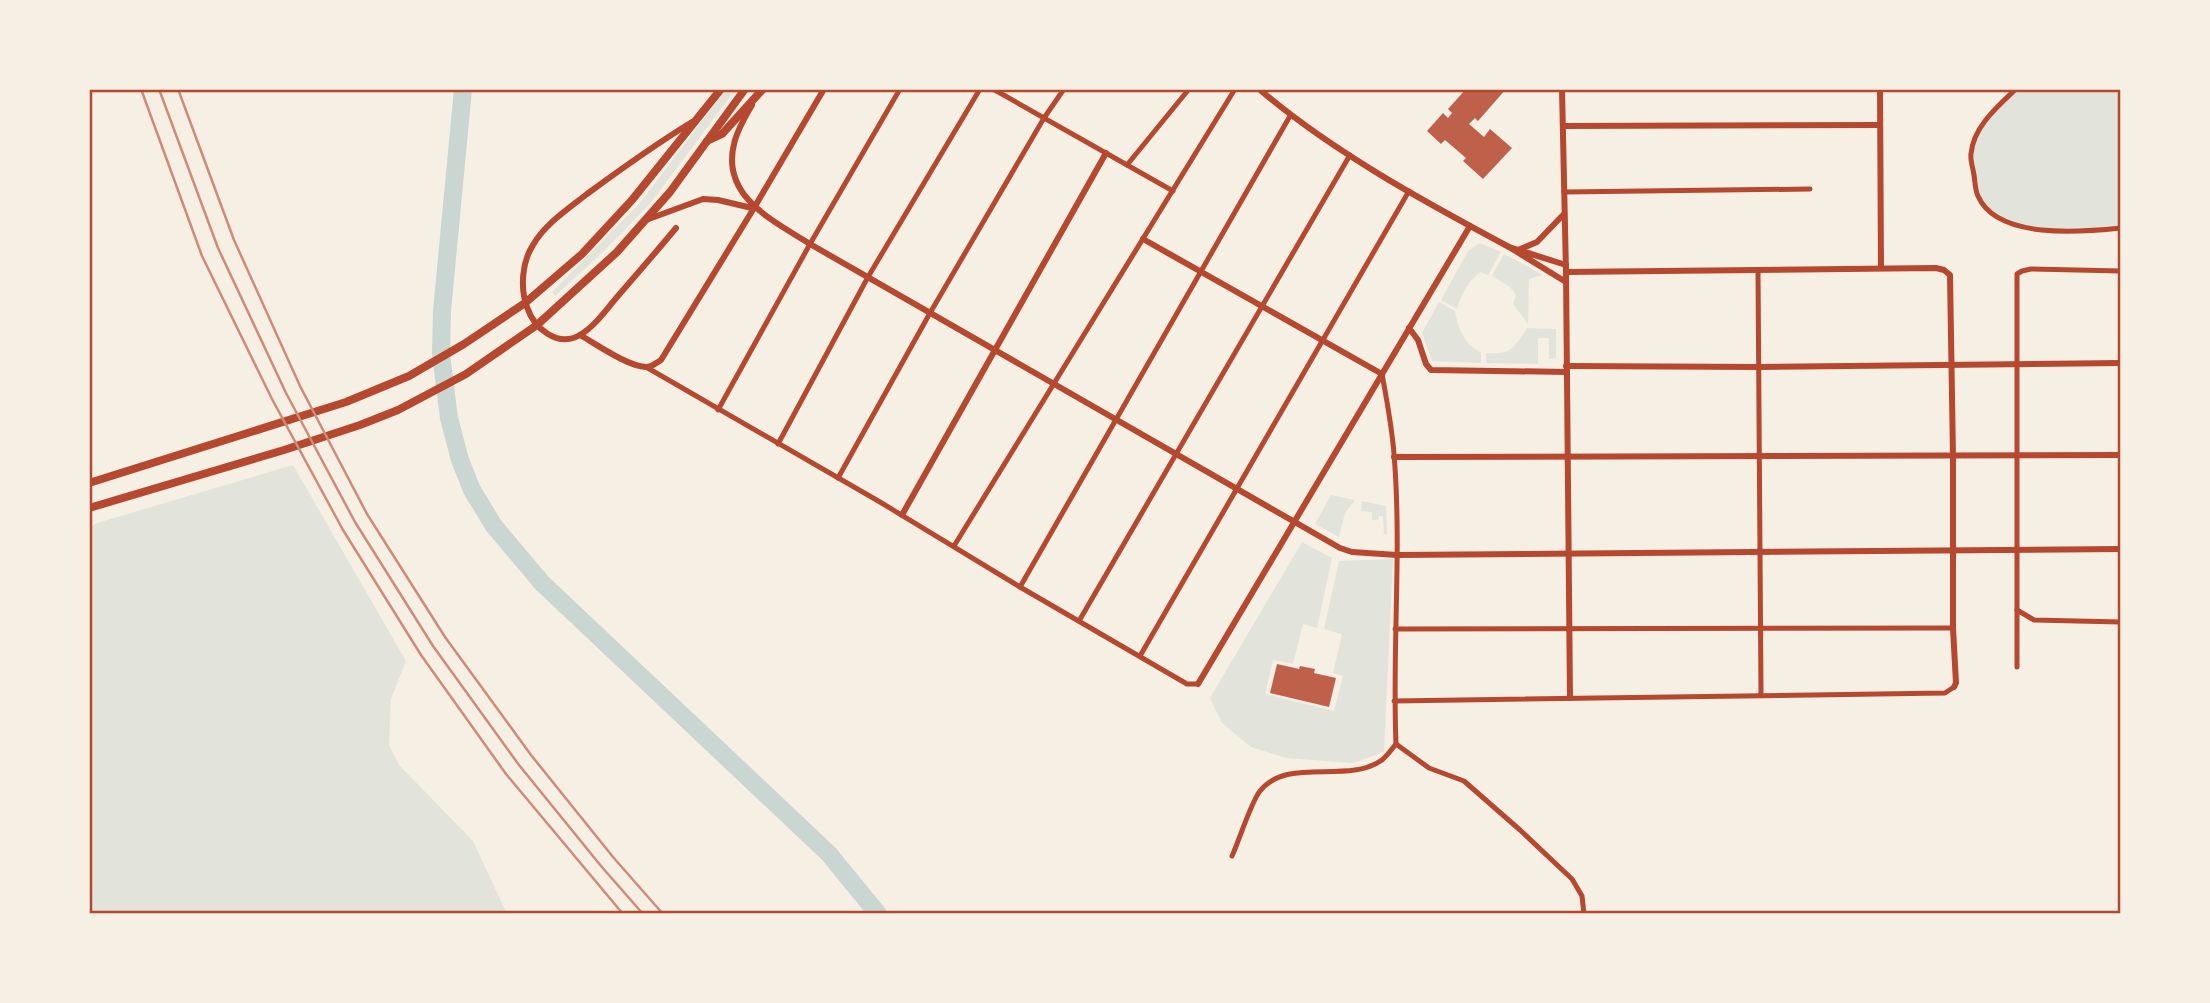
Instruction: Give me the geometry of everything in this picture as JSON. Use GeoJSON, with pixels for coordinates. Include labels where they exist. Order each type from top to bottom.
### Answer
{"type":"FeatureCollection","features":[{"type":"Feature","properties":{"kind":"main road"},"geometry":{"type":"LineString","coordinates":[[89,483],[346,402],[429,366],[508,316],[551,282],[609,227],[668,158],[721,89]]}},
{"type":"Feature","properties":{"kind":"main road"},"geometry":{"type":"LineString","coordinates":[[92,508],[284,450],[398,410],[466,374],[537,325],[617,252],[670,191],[745,89]]}},
{"type":"Feature","properties":{"kind":"main road"},"geometry":{"type":"LineString","coordinates":[[704,142],[722,134],[763,89]]}},
{"type":"Feature","properties":{"kind":"street"},"geometry":{"type":"LineString","coordinates":[[646,367],[653,365],[667,352],[824,89]]}},
{"type":"Feature","properties":{"kind":"street"},"geometry":{"type":"LineString","coordinates":[[718,410],[810,244],[901,89]]}},
{"type":"Feature","properties":{"kind":"street"},"geometry":{"type":"LineString","coordinates":[[778,444],[868,277],[980,89]]}},
{"type":"Feature","properties":{"kind":"street"},"geometry":{"type":"LineString","coordinates":[[993,89],[1172,191]]}},
{"type":"Feature","properties":{"kind":"street"},"geometry":{"type":"LineString","coordinates":[[838,478],[930,313],[1044,118],[1064,89]]}},
{"type":"Feature","properties":{"kind":"street"},"geometry":{"type":"LineString","coordinates":[[1127,165],[1189,89]]}},
{"type":"Feature","properties":{"kind":"street"},"geometry":{"type":"LineString","coordinates":[[954,546],[1235,89]]}},
{"type":"Feature","properties":{"kind":"street"},"geometry":{"type":"LineString","coordinates":[[1259,89],[1290,116],[1350,155],[1566,282]]}},
{"type":"Feature","properties":{"kind":"street"},"geometry":{"type":"LineString","coordinates":[[1562,89],[1570,698]]}},
{"type":"Feature","properties":{"kind":"street"},"geometry":{"type":"LineString","coordinates":[[1880,89],[1881,268]]}},
{"type":"Feature","properties":{"kind":"street"},"geometry":{"type":"LineString","coordinates":[[2016,89],[1992,112],[1978,132],[1971,154],[1978,196],[1992,214],[2016,226],[2087,232],[2121,228]]}},
{"type":"Feature","properties":{"kind":"street"},"geometry":{"type":"LineString","coordinates":[[754,100],[740,127],[733,154],[735,176],[742,193],[754,208],[810,244],[1294,522],[1352,552],[1397,555],[2121,549]]}},
{"type":"Feature","properties":{"kind":"street"},"geometry":{"type":"LineString","coordinates":[[1020,587],[1290,116]]}},
{"type":"Feature","properties":{"kind":"street"},"geometry":{"type":"LineString","coordinates":[[676,228],[600,318],[580,335],[562,339],[549,336],[542,331],[528,310],[524,298],[527,255],[540,234],[575,203],[664,139],[697,119]]}},
{"type":"Feature","properties":{"kind":"street"},"geometry":{"type":"LineString","coordinates":[[1563,126],[1880,125]]}},
{"type":"Feature","properties":{"kind":"street"},"geometry":{"type":"LineString","coordinates":[[902,515],[1106,153]]}},
{"type":"Feature","properties":{"kind":"street"},"geometry":{"type":"LineString","coordinates":[[1079,621],[1350,155]]}},
{"type":"Feature","properties":{"kind":"street"},"geometry":{"type":"LineString","coordinates":[[1564,192],[1811,189]]}},
{"type":"Feature","properties":{"kind":"street"},"geometry":{"type":"LineString","coordinates":[[1140,656],[1409,191]]}},
{"type":"Feature","properties":{"kind":"street"},"geometry":{"type":"LineString","coordinates":[[646,220],[703,199],[754,208]]}},
{"type":"Feature","properties":{"kind":"street"},"geometry":{"type":"LineString","coordinates":[[1518,250],[1537,242],[1565,213]]}},
{"type":"Feature","properties":{"kind":"street"},"geometry":{"type":"LineString","coordinates":[[580,335],[646,367],[1187,684],[1198,684],[1470,226]]}},
{"type":"Feature","properties":{"kind":"street"},"geometry":{"type":"LineString","coordinates":[[1143,239],[1382,374]]}},
{"type":"Feature","properties":{"kind":"street"},"geometry":{"type":"LineString","coordinates":[[1394,701],[1945,693],[1956,683],[1953,628],[1950,275],[1936,268],[1566,269],[1508,247]]}},
{"type":"Feature","properties":{"kind":"street"},"geometry":{"type":"LineString","coordinates":[[1758,270],[1761,694]]}},
{"type":"Feature","properties":{"kind":"street"},"geometry":{"type":"LineString","coordinates":[[2017,667],[2017,274],[2032,270],[2121,271]]}},
{"type":"Feature","properties":{"kind":"street"},"geometry":{"type":"LineString","coordinates":[[1409,328],[1419,340],[1426,364],[1431,370],[2121,363]]}},
{"type":"Feature","properties":{"kind":"street"},"geometry":{"type":"LineString","coordinates":[[1232,856],[1259,792],[1273,780],[1299,772],[1355,771],[1382,760],[1396,744],[1394,701],[1397,555],[1394,457],[1382,374]]}},
{"type":"Feature","properties":{"kind":"street"},"geometry":{"type":"LineString","coordinates":[[1394,457],[2121,455]]}},
{"type":"Feature","properties":{"kind":"street"},"geometry":{"type":"LineString","coordinates":[[2017,610],[2034,620],[2121,622]]}},
{"type":"Feature","properties":{"kind":"street"},"geometry":{"type":"LineString","coordinates":[[1395,629],[1953,628]]}},
{"type":"Feature","properties":{"kind":"street"},"geometry":{"type":"LineString","coordinates":[[1396,744],[1429,768],[1464,781],[1520,830],[1572,879],[1581,896],[1584,914]]}},
{"type":"Feature","properties":{"kind":"shaded area"},"geometry":{"type":"Polygon","coordinates":[[[726,89],[736,89],[652,201],[606,249],[555,296],[552,292],[640,203],[726,89]]]}},
{"type":"Feature","properties":{"kind":"shaded area"},"geometry":{"type":"Polygon","coordinates":[[[2016,89],[2121,89],[2121,228],[2087,232],[2016,226],[1992,214],[1978,196],[1971,154],[1978,132],[2016,89]]]}},
{"type":"Feature","properties":{"kind":"shaded area"},"geometry":{"type":"Polygon","coordinates":[[[1480,243],[1501,252],[1488,275],[1481,272],[1469,284],[1457,309],[1441,300],[1468,251],[1480,243]]]}},
{"type":"Feature","properties":{"kind":"shaded area"},"geometry":{"type":"Polygon","coordinates":[[[1504,254],[1543,275],[1529,279],[1528,324],[1513,304],[1516,295],[1510,287],[1492,276],[1504,254]]]}},
{"type":"Feature","properties":{"kind":"shaded area"},"geometry":{"type":"Polygon","coordinates":[[[1439,302],[1455,311],[1463,335],[1470,345],[1481,352],[1481,363],[1432,361],[1422,333],[1439,302]]]}},
{"type":"Feature","properties":{"kind":"shaded area"},"geometry":{"type":"Polygon","coordinates":[[[1527,328],[1556,329],[1556,358],[1549,359],[1549,338],[1538,338],[1538,364],[1486,363],[1486,353],[1501,353],[1511,349],[1527,328]]]}},
{"type":"Feature","properties":{"kind":"shaded area"},"geometry":{"type":"Polygon","coordinates":[[[293,465],[406,661],[391,699],[389,745],[399,765],[473,841],[507,914],[89,914],[89,528],[97,523],[293,465]]]}},
{"type":"Feature","properties":{"kind":"shaded area"},"geometry":{"type":"Polygon","coordinates":[[[1331,495],[1355,500],[1345,513],[1339,537],[1315,524],[1331,495]]]}},
{"type":"Feature","properties":{"kind":"shaded area"},"geometry":{"type":"Polygon","coordinates":[[[1362,501],[1386,506],[1387,535],[1384,534],[1383,516],[1372,520],[1372,512],[1361,511],[1362,501]]]}},
{"type":"Feature","properties":{"kind":"shaded area"},"geometry":{"type":"Polygon","coordinates":[[[1302,542],[1332,558],[1317,628],[1303,624],[1293,664],[1273,660],[1265,694],[1334,711],[1343,676],[1333,673],[1342,634],[1324,629],[1339,561],[1393,559],[1384,752],[1353,763],[1286,758],[1251,747],[1222,723],[1210,698],[1302,542]]]}},
{"type":"Feature","properties":{"kind":"building"},"geometry":{"type":"Polygon","coordinates":[[[1466,89],[1506,89],[1478,121],[1475,118],[1469,124],[1484,137],[1490,129],[1512,148],[1483,179],[1463,161],[1466,158],[1445,140],[1441,144],[1427,131],[1443,113],[1448,118],[1452,113],[1448,109],[1466,89]]]}},
{"type":"Feature","properties":{"kind":"building"},"geometry":{"type":"Polygon","coordinates":[[[1277,664],[1315,669],[1314,673],[1336,678],[1329,707],[1270,693],[1277,664]]]}},
{"type":"Feature","properties":{"kind":"waterway"},"geometry":{"type":"LineString","coordinates":[[463,89],[442,311],[441,354],[449,418],[460,460],[472,490],[494,526],[542,583],[829,854],[878,914]]}},
{"type":"Feature","properties":{"kind":"railway"},"geometry":{"type":"LineString","coordinates":[[141,89],[202,256],[272,399],[343,530],[421,655],[506,774],[623,914]]}},
{"type":"Feature","properties":{"kind":"railway"},"geometry":{"type":"LineString","coordinates":[[159,89],[218,248],[286,393],[355,522],[433,646],[519,765],[643,914]]}},
{"type":"Feature","properties":{"kind":"railway"},"geometry":{"type":"LineString","coordinates":[[178,89],[234,240],[300,386],[367,514],[445,637],[531,755],[663,914]]}}]}
